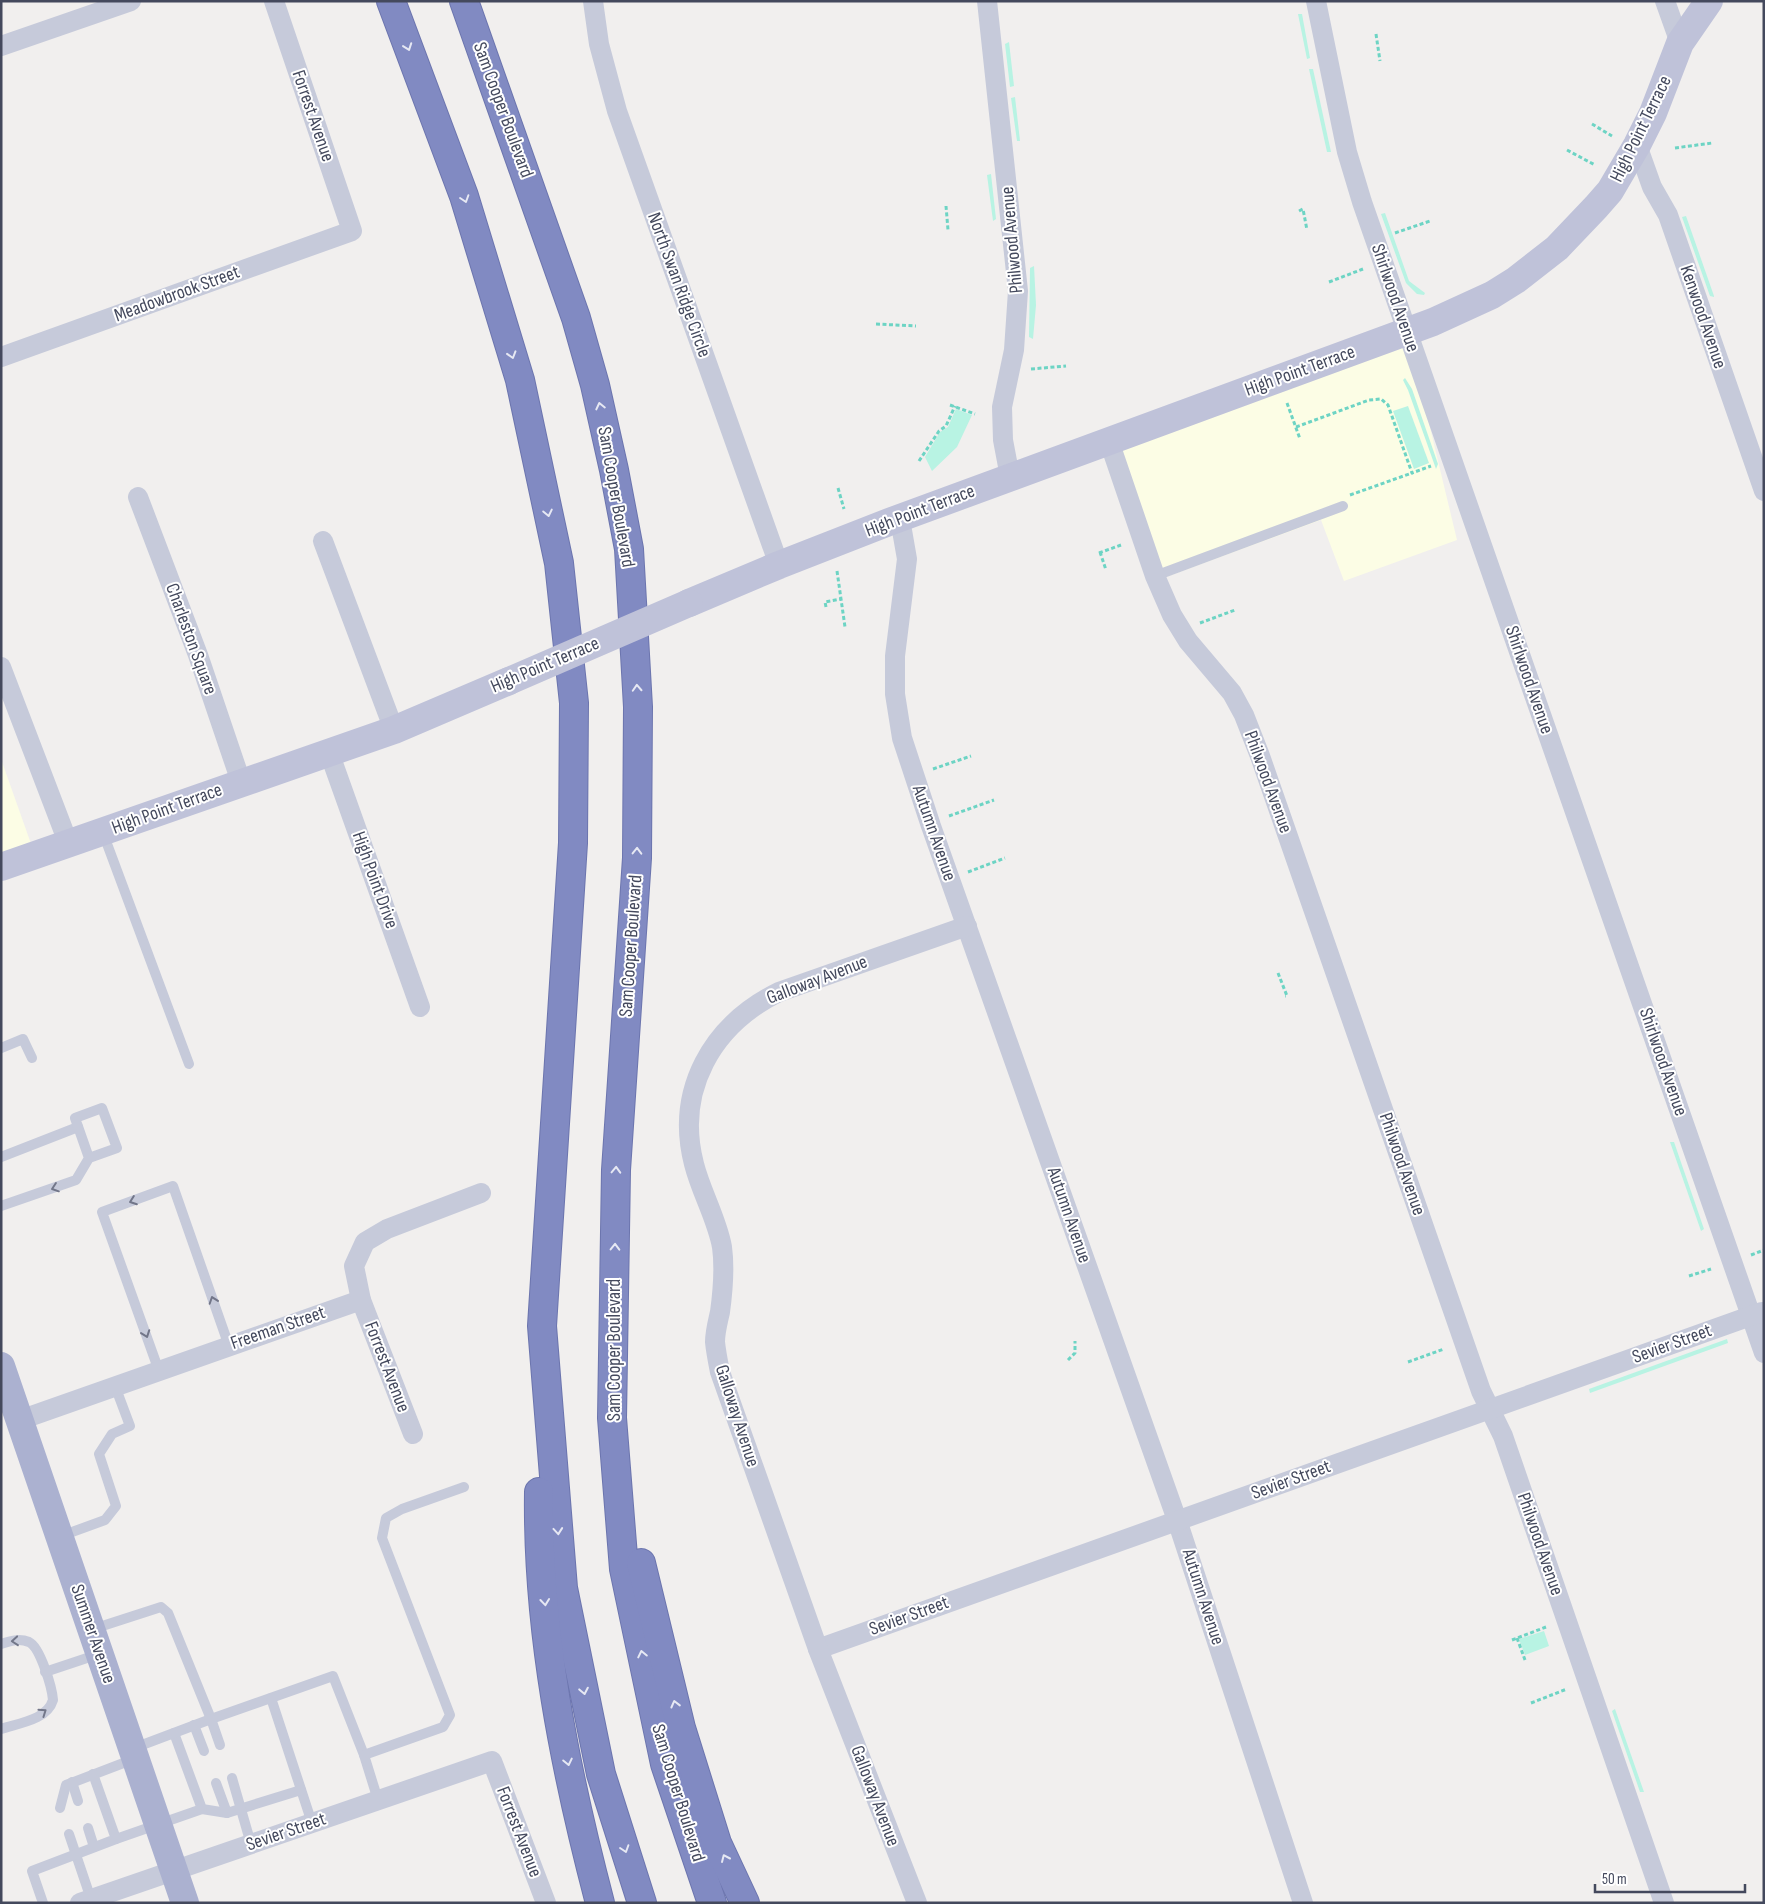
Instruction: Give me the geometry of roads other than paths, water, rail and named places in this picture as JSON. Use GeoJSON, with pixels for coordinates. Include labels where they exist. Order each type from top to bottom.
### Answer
{"type":"FeatureCollection","features":[{"type":"Feature","properties":{"kind":"highway"},"geometry":{"type":"LineString","coordinates":[[391,1],[464,196],[517,371],[559,563],[574,703],[573,843],[542,1326],[539,1539],[554,1690],[600,1903]]}},
{"type":"Feature","properties":{"kind":"highway","name":"Sam Cooper Boulevard"},"geometry":{"type":"LineString","coordinates":[[464,1],[576,318],[608,442],[629,549],[638,707],[636,858],[616,1170],[612,1418],[624,1569],[665,1764],[712,1903]]}},
{"type":"Feature","properties":{"kind":"highway"},"geometry":{"type":"LineString","coordinates":[[542,1326],[563,1588],[601,1774],[642,1903]]}},
{"type":"Feature","properties":{"kind":"highway"},"geometry":{"type":"LineString","coordinates":[[612,1418],[643,1571],[681,1728],[717,1842],[745,1903]]}},
{"type":"Feature","properties":{"kind":"main road","name":"Summer Avenue"},"geometry":{"type":"LineString","coordinates":[[1,1366],[185,1903]]}},
{"type":"Feature","properties":{"kind":"street"},"geometry":{"type":"LineString","coordinates":[[1,46],[131,1]]}},
{"type":"Feature","properties":{"kind":"street","name":"Forrest Avenue"},"geometry":{"type":"LineString","coordinates":[[274,1],[352,231]]}},
{"type":"Feature","properties":{"kind":"street","name":"North Swan Ridge Circle"},"geometry":{"type":"LineString","coordinates":[[593,1],[599,44],[617,111],[779,565]]}},
{"type":"Feature","properties":{"kind":"street","name":"Philwood Avenue"},"geometry":{"type":"LineString","coordinates":[[987,1],[1018,290],[1014,350],[1002,407],[1003,440],[1010,478]]}},
{"type":"Feature","properties":{"kind":"street","name":"Shirlwood Avenue"},"geometry":{"type":"LineString","coordinates":[[1316,1],[1347,152],[1407,332],[1757,1313],[1764,1353]]}},
{"type":"Feature","properties":{"kind":"street"},"geometry":{"type":"LineString","coordinates":[[1665,1],[1680,43]]}},
{"type":"Feature","properties":{"kind":"street","name":"High Point Terrace"},"geometry":{"type":"LineString","coordinates":[[1,867],[69,845],[242,782],[394,730],[779,565],[1407,332],[1492,295],[1544,260],[1610,191],[1625,141],[1653,113],[1680,43],[1709,1]]}},
{"type":"Feature","properties":{"kind":"street","name":"Kenwood Avenue"},"geometry":{"type":"LineString","coordinates":[[1625,141],[1668,215],[1764,491]]}},
{"type":"Feature","properties":{"kind":"street","name":"Meadowbrook Street"},"geometry":{"type":"LineString","coordinates":[[1,356],[352,231]]}},
{"type":"Feature","properties":{"kind":"street","name":"Philwood Avenue"},"geometry":{"type":"LineString","coordinates":[[1109,441],[1155,576],[1172,615],[1188,641],[1232,693],[1244,715],[1481,1391],[1503,1436],[1664,1903]]}},
{"type":"Feature","properties":{"kind":"street","name":"Charleston Square"},"geometry":{"type":"LineString","coordinates":[[138,497],[198,655],[242,782]]}},
{"type":"Feature","properties":{"kind":"street","name":"Autumn Avenue"},"geometry":{"type":"LineString","coordinates":[[900,519],[907,559],[895,656],[898,714],[912,772],[1178,1520],[1303,1903]]}},
{"type":"Feature","properties":{"kind":"street"},"geometry":{"type":"LineString","coordinates":[[323,541],[394,730]]}},
{"type":"Feature","properties":{"kind":"street"},"geometry":{"type":"LineString","coordinates":[[1,667],[69,845]]}},
{"type":"Feature","properties":{"kind":"street","name":"High Point Drive"},"geometry":{"type":"LineString","coordinates":[[330,752],[420,1007]]}},
{"type":"Feature","properties":{"kind":"street","name":"Galloway Avenue"},"geometry":{"type":"LineString","coordinates":[[917,1903],[818,1649],[720,1372],[715,1340],[724,1286],[722,1246],[691,1152],[689,1124],[691,1096],[702,1066],[718,1040],[736,1020],[757,1003],[779,992],[967,926]]}},
{"type":"Feature","properties":{"kind":"street"},"geometry":{"type":"LineString","coordinates":[[361,1300],[354,1266],[365,1242],[387,1229],[481,1193]]}},
{"type":"Feature","properties":{"kind":"street","name":"Forrest Avenue"},"geometry":{"type":"LineString","coordinates":[[361,1300],[413,1434]]}},
{"type":"Feature","properties":{"kind":"street","name":"Freeman Street"},"geometry":{"type":"LineString","coordinates":[[20,1420],[361,1300]]}},
{"type":"Feature","properties":{"kind":"street","name":"Sevier Street"},"geometry":{"type":"LineString","coordinates":[[818,1649],[1757,1313]]}},
{"type":"Feature","properties":{"kind":"street","name":"Forrest Avenue"},"geometry":{"type":"LineString","coordinates":[[492,1761],[546,1903]]}},
{"type":"Feature","properties":{"kind":"street","name":"Sevier Street"},"geometry":{"type":"LineString","coordinates":[[85,1901],[492,1761]]}},
{"type":"Feature","properties":{"kind":"lane"},"geometry":{"type":"LineString","coordinates":[[1155,576],[1342,502]]}},
{"type":"Feature","properties":{"kind":"lane"},"geometry":{"type":"LineString","coordinates":[[103,832],[189,1064]]}},
{"type":"Feature","properties":{"kind":"lane"},"geometry":{"type":"LineString","coordinates":[[1,1048],[23,1039],[32,1058]]}},
{"type":"Feature","properties":{"kind":"lane"},"geometry":{"type":"LineString","coordinates":[[1,1206],[76,1180],[89,1158],[116,1148],[102,1108],[75,1118],[89,1158]]}},
{"type":"Feature","properties":{"kind":"lane"},"geometry":{"type":"LineString","coordinates":[[1,1157],[78,1127]]}},
{"type":"Feature","properties":{"kind":"lane"},"geometry":{"type":"LineString","coordinates":[[159,1371],[102,1212],[173,1186],[229,1346]]}},
{"type":"Feature","properties":{"kind":"lane"},"geometry":{"type":"LineString","coordinates":[[60,1536],[105,1520],[116,1506],[99,1454],[112,1434],[130,1426],[115,1386]]}},
{"type":"Feature","properties":{"kind":"lane"},"geometry":{"type":"LineString","coordinates":[[364,1755],[443,1727],[450,1715],[382,1538],[386,1518],[402,1509],[464,1487]]}},
{"type":"Feature","properties":{"kind":"lane"},"geometry":{"type":"LineString","coordinates":[[45,1672],[96,1642],[161,1608],[168,1613],[220,1746]]}},
{"type":"Feature","properties":{"kind":"lane"},"geometry":{"type":"LineString","coordinates":[[1,1644],[21,1640],[31,1643],[38,1651],[52,1694],[51,1707],[41,1715],[1,1729]]}},
{"type":"Feature","properties":{"kind":"lane"},"geometry":{"type":"LineString","coordinates":[[60,1808],[66,1785],[72,1782],[93,1774],[174,1733],[333,1676],[364,1755],[378,1800]]}},
{"type":"Feature","properties":{"kind":"lane"},"geometry":{"type":"LineString","coordinates":[[271,1698],[312,1823]]}},
{"type":"Feature","properties":{"kind":"lane"},"geometry":{"type":"LineString","coordinates":[[194,1725],[204,1751]]}},
{"type":"Feature","properties":{"kind":"lane"},"geometry":{"type":"LineString","coordinates":[[174,1733],[202,1809]]}},
{"type":"Feature","properties":{"kind":"lane"},"geometry":{"type":"LineString","coordinates":[[93,1774],[116,1839]]}},
{"type":"Feature","properties":{"kind":"lane"},"geometry":{"type":"LineString","coordinates":[[232,1778],[242,1808],[250,1844]]}},
{"type":"Feature","properties":{"kind":"lane"},"geometry":{"type":"LineString","coordinates":[[72,1782],[78,1801]]}},
{"type":"Feature","properties":{"kind":"lane"},"geometry":{"type":"LineString","coordinates":[[216,1783],[227,1813]]}},
{"type":"Feature","properties":{"kind":"lane"},"geometry":{"type":"LineString","coordinates":[[43,1903],[32,1870],[202,1809],[227,1813],[301,1790]]}},
{"type":"Feature","properties":{"kind":"lane"},"geometry":{"type":"LineString","coordinates":[[88,1828],[94,1847]]}},
{"type":"Feature","properties":{"kind":"lane"},"geometry":{"type":"LineString","coordinates":[[69,1834],[85,1901]]}}]}
